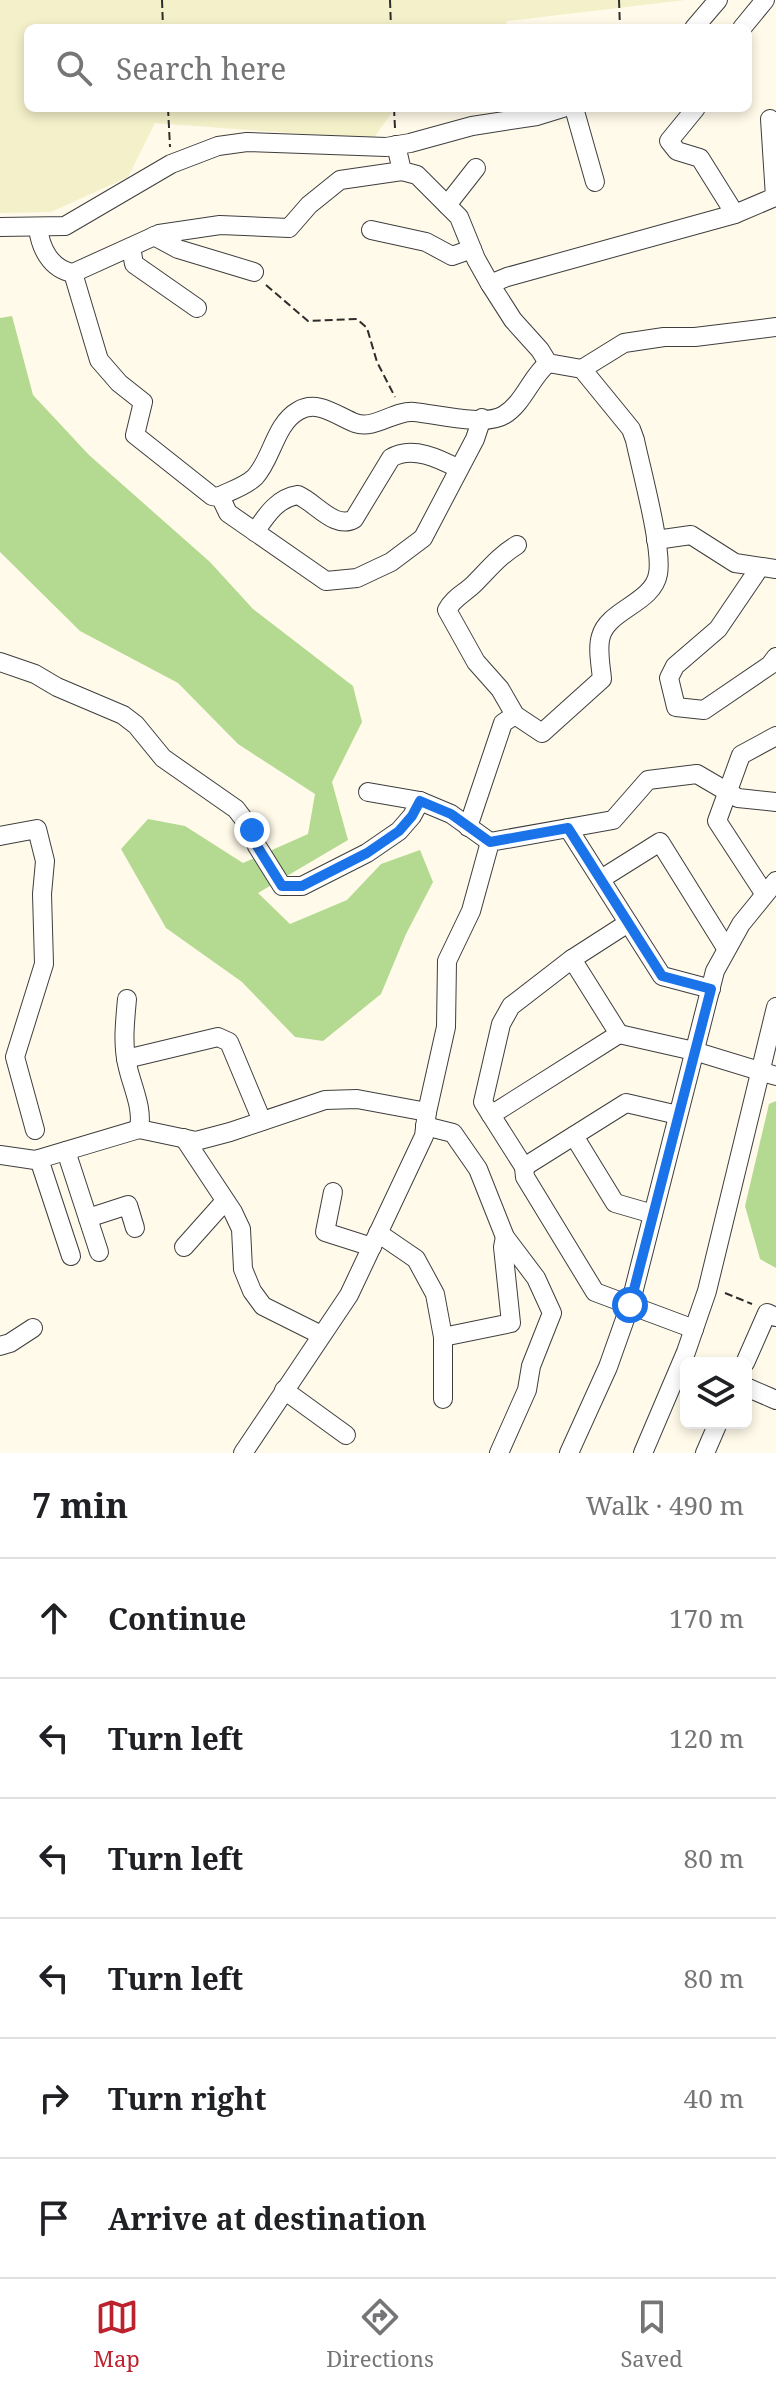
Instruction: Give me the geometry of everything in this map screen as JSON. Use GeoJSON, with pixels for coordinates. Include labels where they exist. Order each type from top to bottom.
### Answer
{"type":"FeatureCollection","features":[{"type":"Feature","properties":{"kind":"street"},"geometry":{"type":"LineString","coordinates":[[697,24],[718,0]]}},
{"type":"Feature","properties":{"kind":"street"},"geometry":{"type":"LineString","coordinates":[[745,24],[765,0]]}},
{"type":"Feature","properties":{"kind":"street"},"geometry":{"type":"LineString","coordinates":[[0,227],[65,226],[171,164],[218,146],[247,142],[396,145],[472,126],[550,112]]}},
{"type":"Feature","properties":{"kind":"street"},"geometry":{"type":"LineString","coordinates":[[575,112],[595,182]]}},
{"type":"Feature","properties":{"kind":"street"},"geometry":{"type":"LineString","coordinates":[[696,112],[669,141],[677,151],[700,158],[735,214]]}},
{"type":"Feature","properties":{"kind":"street"},"geometry":{"type":"LineString","coordinates":[[490,284],[735,214],[775,197],[770,119]]}},
{"type":"Feature","properties":{"kind":"street"},"geometry":{"type":"LineString","coordinates":[[396,145],[402,171]]}},
{"type":"Feature","properties":{"kind":"street"},"geometry":{"type":"LineString","coordinates":[[447,205],[476,168]]}},
{"type":"Feature","properties":{"kind":"street"},"geometry":{"type":"LineString","coordinates":[[38,227],[40,241],[48,257],[65,272],[73,273],[154,236],[220,225],[289,228],[309,205],[340,180],[402,171],[417,175],[459,217],[490,284],[513,320],[548,363],[582,369],[631,429],[656,540],[659,572],[654,584],[609,623],[601,636],[602,679],[542,733],[515,715],[500,689],[476,662],[447,610],[450,603],[473,585],[498,557],[517,545]]}},
{"type":"Feature","properties":{"kind":"street"},"geometry":{"type":"LineString","coordinates":[[371,230],[426,242],[452,256],[472,249]]}},
{"type":"Feature","properties":{"kind":"street"},"geometry":{"type":"LineString","coordinates":[[154,236],[178,249],[254,272]]}},
{"type":"Feature","properties":{"kind":"street"},"geometry":{"type":"LineString","coordinates":[[131,247],[134,264],[197,308]]}},
{"type":"Feature","properties":{"kind":"street"},"geometry":{"type":"LineString","coordinates":[[73,273],[99,360],[119,383],[143,402],[135,435],[212,496],[220,496],[252,480],[286,422],[298,411],[319,407],[359,424],[413,412],[446,418],[494,418],[505,415],[548,363]]}},
{"type":"Feature","properties":{"kind":"street"},"geometry":{"type":"LineString","coordinates":[[582,369],[624,343],[776,327]]}},
{"type":"Feature","properties":{"kind":"street"},"geometry":{"type":"LineString","coordinates":[[220,496],[228,513],[326,581],[357,578],[391,562],[423,538],[475,439],[482,418]]}},
{"type":"Feature","properties":{"kind":"street"},"geometry":{"type":"LineString","coordinates":[[255,532],[269,511],[289,496],[298,495],[338,522],[347,523],[354,519],[391,458],[399,454],[437,457],[459,469]]}},
{"type":"Feature","properties":{"kind":"street"},"geometry":{"type":"LineString","coordinates":[[656,540],[691,535],[735,563],[768,568]]}},
{"type":"Feature","properties":{"kind":"street"},"geometry":{"type":"LineString","coordinates":[[768,568],[718,629],[675,666],[669,678],[676,707],[704,710],[770,665],[776,657]]}},
{"type":"Feature","properties":{"kind":"street"},"geometry":{"type":"LineString","coordinates":[[0,662],[35,674],[57,687],[123,715],[136,725],[163,758],[236,809],[252,830],[257,846],[282,886],[302,886],[367,853],[399,831],[420,801]]}},
{"type":"Feature","properties":{"kind":"street"},"geometry":{"type":"LineString","coordinates":[[468,827],[503,723],[515,715]]}},
{"type":"Feature","properties":{"kind":"street"},"geometry":{"type":"LineString","coordinates":[[569,1453],[608,1367],[630,1305],[711,989],[726,948],[770,887],[717,821],[741,755],[776,736]]}},
{"type":"Feature","properties":{"kind":"street"},"geometry":{"type":"LineString","coordinates":[[368,792],[420,801],[451,814],[490,842],[613,820],[648,780],[697,774],[738,798],[776,802]]}},
{"type":"Feature","properties":{"kind":"street"},"geometry":{"type":"LineString","coordinates":[[568,828],[662,976],[711,989]]}},
{"type":"Feature","properties":{"kind":"street"},"geometry":{"type":"LineString","coordinates":[[0,836],[37,829],[45,861],[42,894],[44,964],[15,1057],[35,1130]]}},
{"type":"Feature","properties":{"kind":"street"},"geometry":{"type":"LineString","coordinates":[[243,1453],[349,1295],[424,1136],[446,1027],[447,961],[471,911],[490,842]]}},
{"type":"Feature","properties":{"kind":"street"},"geometry":{"type":"LineString","coordinates":[[601,879],[660,842],[726,948]]}},
{"type":"Feature","properties":{"kind":"street"},"geometry":{"type":"LineString","coordinates":[[628,923],[572,959],[511,1006],[501,1024],[483,1102],[595,1292],[694,1329]]}},
{"type":"Feature","properties":{"kind":"street"},"geometry":{"type":"LineString","coordinates":[[572,959],[619,1034]]}},
{"type":"Feature","properties":{"kind":"street"},"geometry":{"type":"LineString","coordinates":[[127,999],[123,1038],[141,1115],[139,1129]]}},
{"type":"Feature","properties":{"kind":"street"},"geometry":{"type":"LineString","coordinates":[[643,1453],[708,1287],[768,1073],[776,1007]]}},
{"type":"Feature","properties":{"kind":"street"},"geometry":{"type":"LineString","coordinates":[[491,1115],[619,1034],[694,1051],[768,1073]]}},
{"type":"Feature","properties":{"kind":"street"},"geometry":{"type":"LineString","coordinates":[[126,1059],[218,1037],[229,1042],[262,1121]]}},
{"type":"Feature","properties":{"kind":"street"},"geometry":{"type":"LineString","coordinates":[[0,1155],[39,1159],[139,1129],[196,1141],[325,1100],[357,1099],[426,1119],[453,1133],[478,1169],[505,1237],[536,1278],[552,1313],[531,1366],[527,1390],[499,1453]]}},
{"type":"Feature","properties":{"kind":"street"},"geometry":{"type":"LineString","coordinates":[[524,1167],[626,1103],[678,1115]]}},
{"type":"Feature","properties":{"kind":"street"},"geometry":{"type":"LineString","coordinates":[[574,1136],[615,1203],[653,1214]]}},
{"type":"Feature","properties":{"kind":"street"},"geometry":{"type":"LineString","coordinates":[[184,1138],[241,1229],[243,1269],[252,1291],[263,1306],[321,1335]]}},
{"type":"Feature","properties":{"kind":"street"},"geometry":{"type":"LineString","coordinates":[[66,1151],[99,1252]]}},
{"type":"Feature","properties":{"kind":"street"},"geometry":{"type":"LineString","coordinates":[[39,1159],[71,1256]]}},
{"type":"Feature","properties":{"kind":"street"},"geometry":{"type":"LineString","coordinates":[[333,1192],[325,1232],[375,1240],[416,1259],[435,1294],[443,1337],[443,1399]]}},
{"type":"Feature","properties":{"kind":"street"},"geometry":{"type":"LineString","coordinates":[[184,1247],[225,1201]]}},
{"type":"Feature","properties":{"kind":"street"},"geometry":{"type":"LineString","coordinates":[[59,1219],[128,1205],[135,1228]]}},
{"type":"Feature","properties":{"kind":"street"},"geometry":{"type":"LineString","coordinates":[[443,1337],[511,1323],[503,1247],[505,1237]]}},
{"type":"Feature","properties":{"kind":"street"},"geometry":{"type":"LineString","coordinates":[[748,1357],[772,1315]]}},
{"type":"Feature","properties":{"kind":"street"},"geometry":{"type":"LineString","coordinates":[[0,1346],[33,1328]]}},
{"type":"Feature","properties":{"kind":"street"},"geometry":{"type":"LineString","coordinates":[[284,1390],[346,1435]]}},
{"type":"Feature","properties":{"kind":"street"},"geometry":{"type":"LineString","coordinates":[[752,1390],[776,1400]]}},
{"type":"Feature","properties":{"kind":"street"},"geometry":{"type":"LineString","coordinates":[[705,1453],[715,1429]]}},
{"type":"Feature","properties":{"kind":"path"},"geometry":{"type":"LineString","coordinates":[[162,0],[163,24]]}},
{"type":"Feature","properties":{"kind":"path"},"geometry":{"type":"LineString","coordinates":[[390,0],[391,24]]}},
{"type":"Feature","properties":{"kind":"path"},"geometry":{"type":"LineString","coordinates":[[619,0],[620,24]]}},
{"type":"Feature","properties":{"kind":"path"},"geometry":{"type":"LineString","coordinates":[[168,112],[171,164]]}},
{"type":"Feature","properties":{"kind":"path"},"geometry":{"type":"LineString","coordinates":[[394,112],[396,145]]}},
{"type":"Feature","properties":{"kind":"path"},"geometry":{"type":"LineString","coordinates":[[254,272],[276,296],[308,321],[357,319],[367,328],[372,349],[402,413]]}},
{"type":"Feature","properties":{"kind":"path"},"geometry":{"type":"LineString","coordinates":[[708,1287],[750,1302],[772,1315]]}},
{"type":"Feature","properties":{"kind":"shaded area"},"geometry":{"type":"Polygon","coordinates":[[[0,0],[685,0],[507,21],[506,24],[24,24],[24,112],[392,112],[373,139],[155,123],[128,177],[51,212],[0,213],[0,0]]]}},
{"type":"Feature","properties":{"kind":"green space"},"geometry":{"type":"Polygon","coordinates":[[[12,316],[33,395],[89,455],[210,562],[253,609],[353,686],[362,722],[332,782],[348,840],[258,893],[290,924],[347,900],[381,864],[420,850],[433,882],[406,934],[381,994],[323,1041],[295,1037],[242,982],[166,928],[121,849],[148,819],[185,826],[243,863],[308,834],[315,794],[238,744],[178,683],[80,631],[0,552],[0,318],[12,316]]]}},
{"type":"Feature","properties":{"kind":"green space"},"geometry":{"type":"Polygon","coordinates":[[[776,1101],[776,1268],[760,1259],[745,1206],[769,1104],[776,1101]]]}},
{"type":"Feature","properties":{"kind":"route"},"geometry":{"type":"LineString","coordinates":[[252,830],[257,846],[282,886],[302,886],[332,873],[399,831],[420,801],[451,814],[490,842],[568,828],[662,976],[711,989],[630,1305]]}}]}
